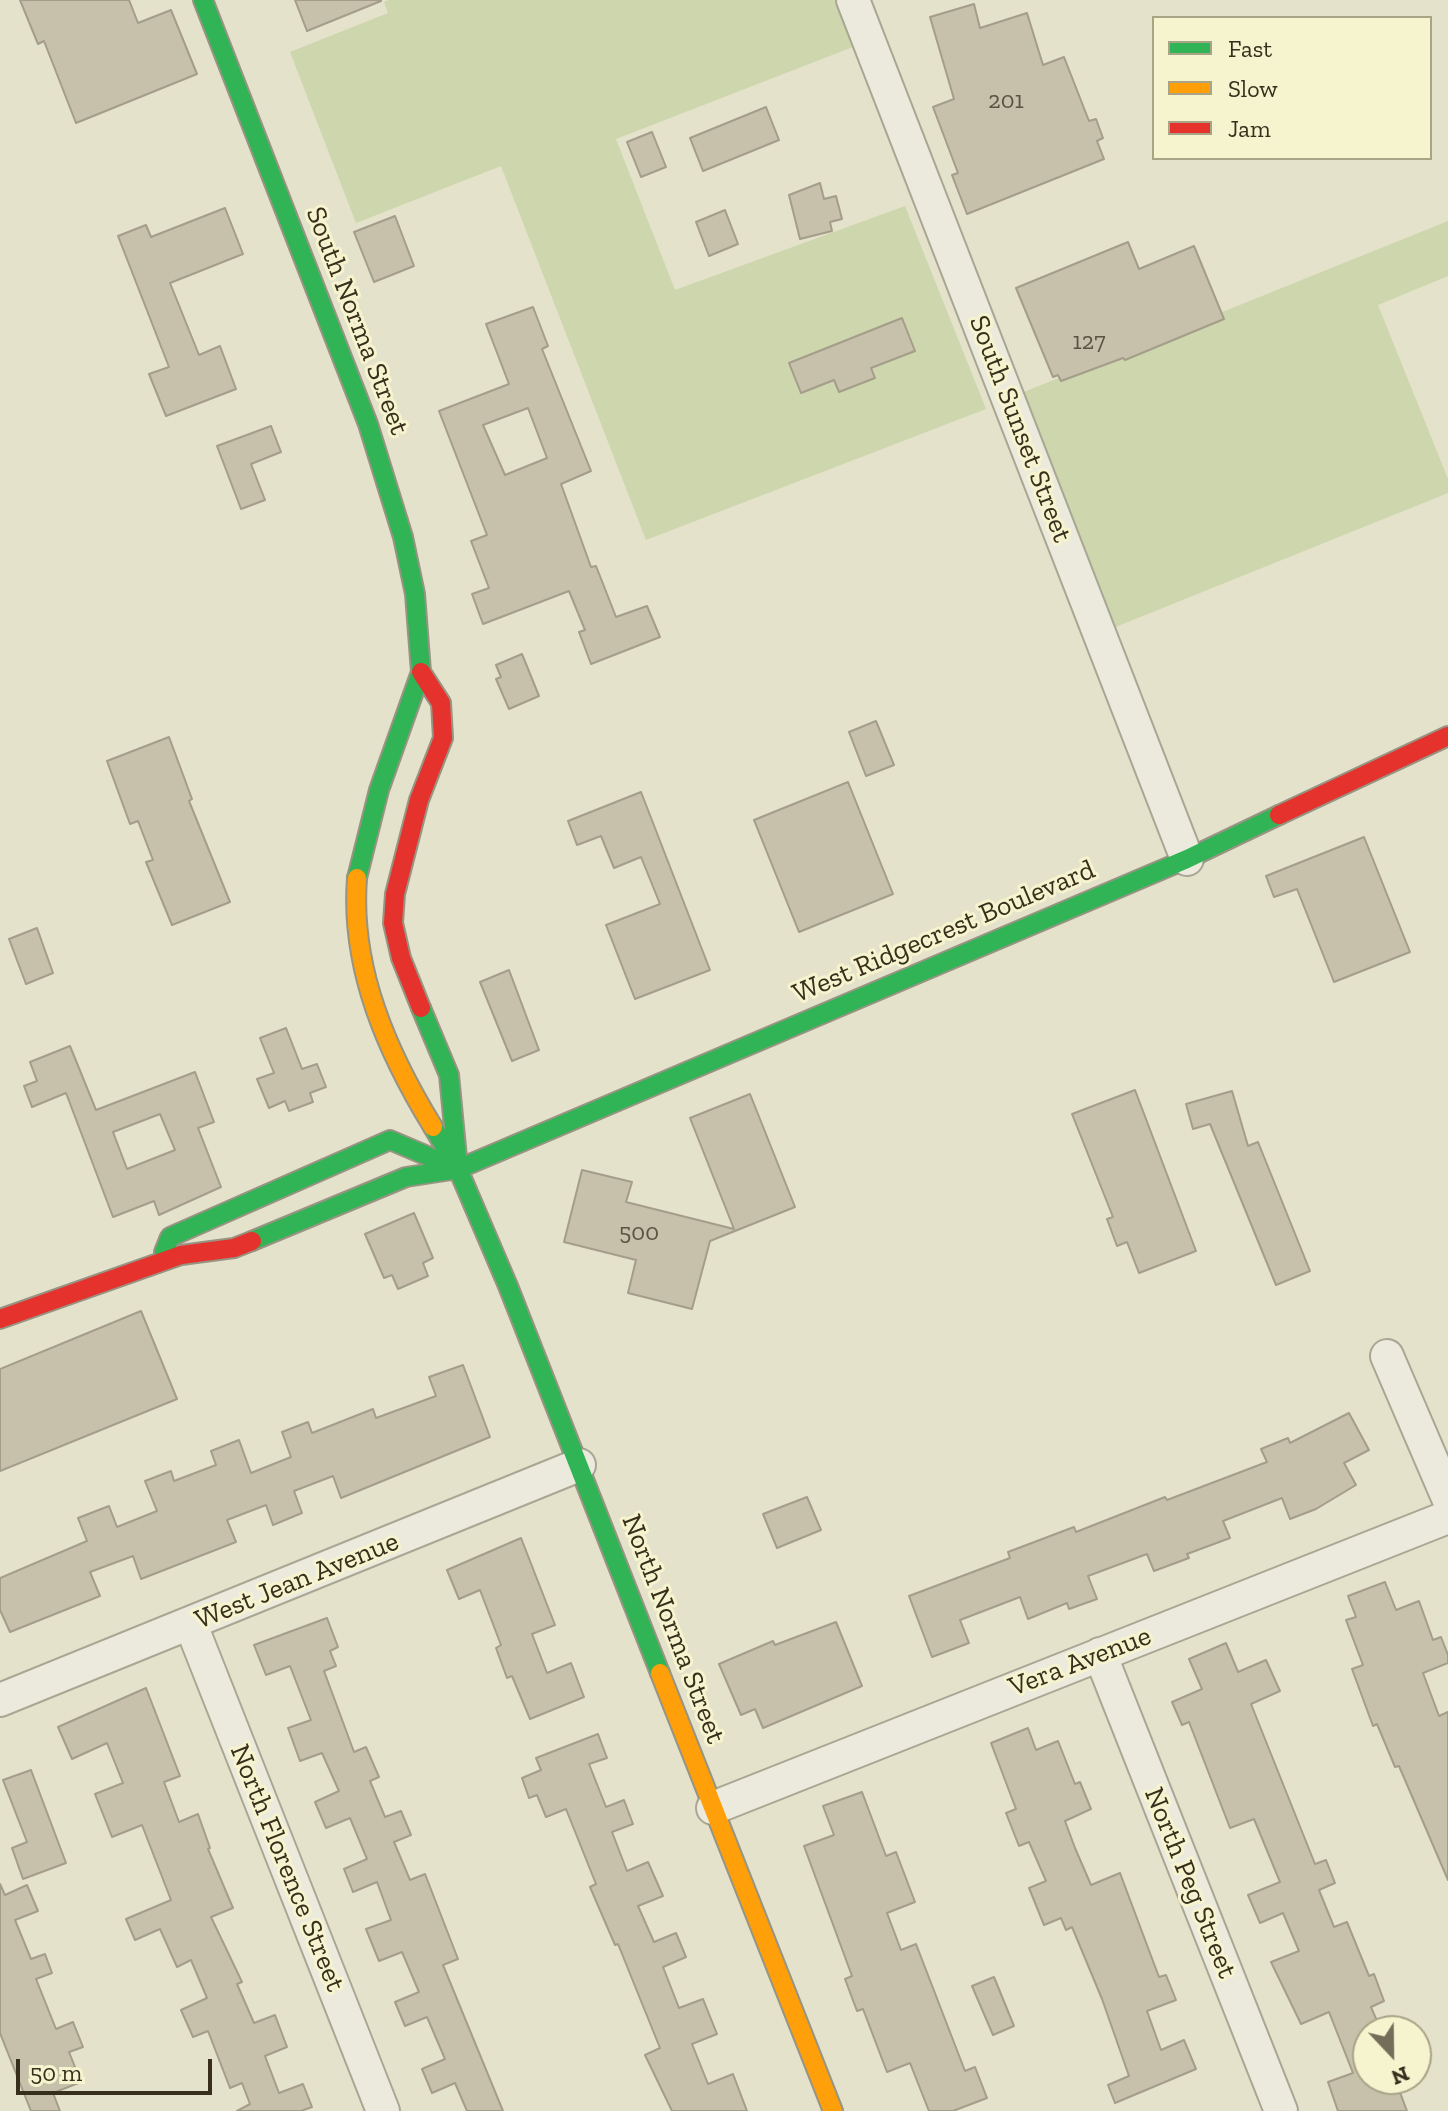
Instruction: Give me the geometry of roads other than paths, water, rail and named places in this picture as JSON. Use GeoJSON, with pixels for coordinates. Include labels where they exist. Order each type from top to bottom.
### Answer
{"type":"FeatureCollection","features":[{"type":"Feature","properties":{"kind":"main road","name":"South Norma Street"},"geometry":{"type":"LineString","coordinates":[[203,0],[368,424],[403,537],[415,594],[421,672],[379,790],[358,866],[355,903],[361,962],[370,997],[409,1088],[458,1169]]}},
{"type":"Feature","properties":{"kind":"main road","name":"South Norma Street"},"geometry":{"type":"LineString","coordinates":[[421,672],[441,703],[443,738],[419,800],[395,894],[393,923],[401,958],[449,1075],[458,1169]]}},
{"type":"Feature","properties":{"kind":"main road","name":"West Ridgecrest Boulevard"},"geometry":{"type":"LineString","coordinates":[[0,1319],[181,1255],[234,1248],[406,1177],[458,1169],[1187,859],[1448,736]]}},
{"type":"Feature","properties":{"kind":"main road"},"geometry":{"type":"LineString","coordinates":[[159,1262],[170,1237],[390,1140],[458,1169]]}},
{"type":"Feature","properties":{"kind":"main road","name":"North Norma Street"},"geometry":{"type":"LineString","coordinates":[[458,1169],[579,1465],[833,2111]]}},
{"type":"Feature","properties":{"kind":"street","name":"South Sunset Street"},"geometry":{"type":"LineString","coordinates":[[853,0],[1187,859]]}},
{"type":"Feature","properties":{"kind":"street"},"geometry":{"type":"LineString","coordinates":[[1387,1356],[1448,1498]]}},
{"type":"Feature","properties":{"kind":"street","name":"West Jean Avenue"},"geometry":{"type":"LineString","coordinates":[[7,1698],[579,1465]]}},
{"type":"Feature","properties":{"kind":"street","name":"Vera Avenue"},"geometry":{"type":"LineString","coordinates":[[713,1808],[1448,1517]]}},
{"type":"Feature","properties":{"kind":"street","name":"North Florence Street"},"geometry":{"type":"LineString","coordinates":[[191,1625],[383,2111]]}},
{"type":"Feature","properties":{"kind":"street","name":"North Peg Street"},"geometry":{"type":"LineString","coordinates":[[1100,1654],[1281,2111]]}}]}
